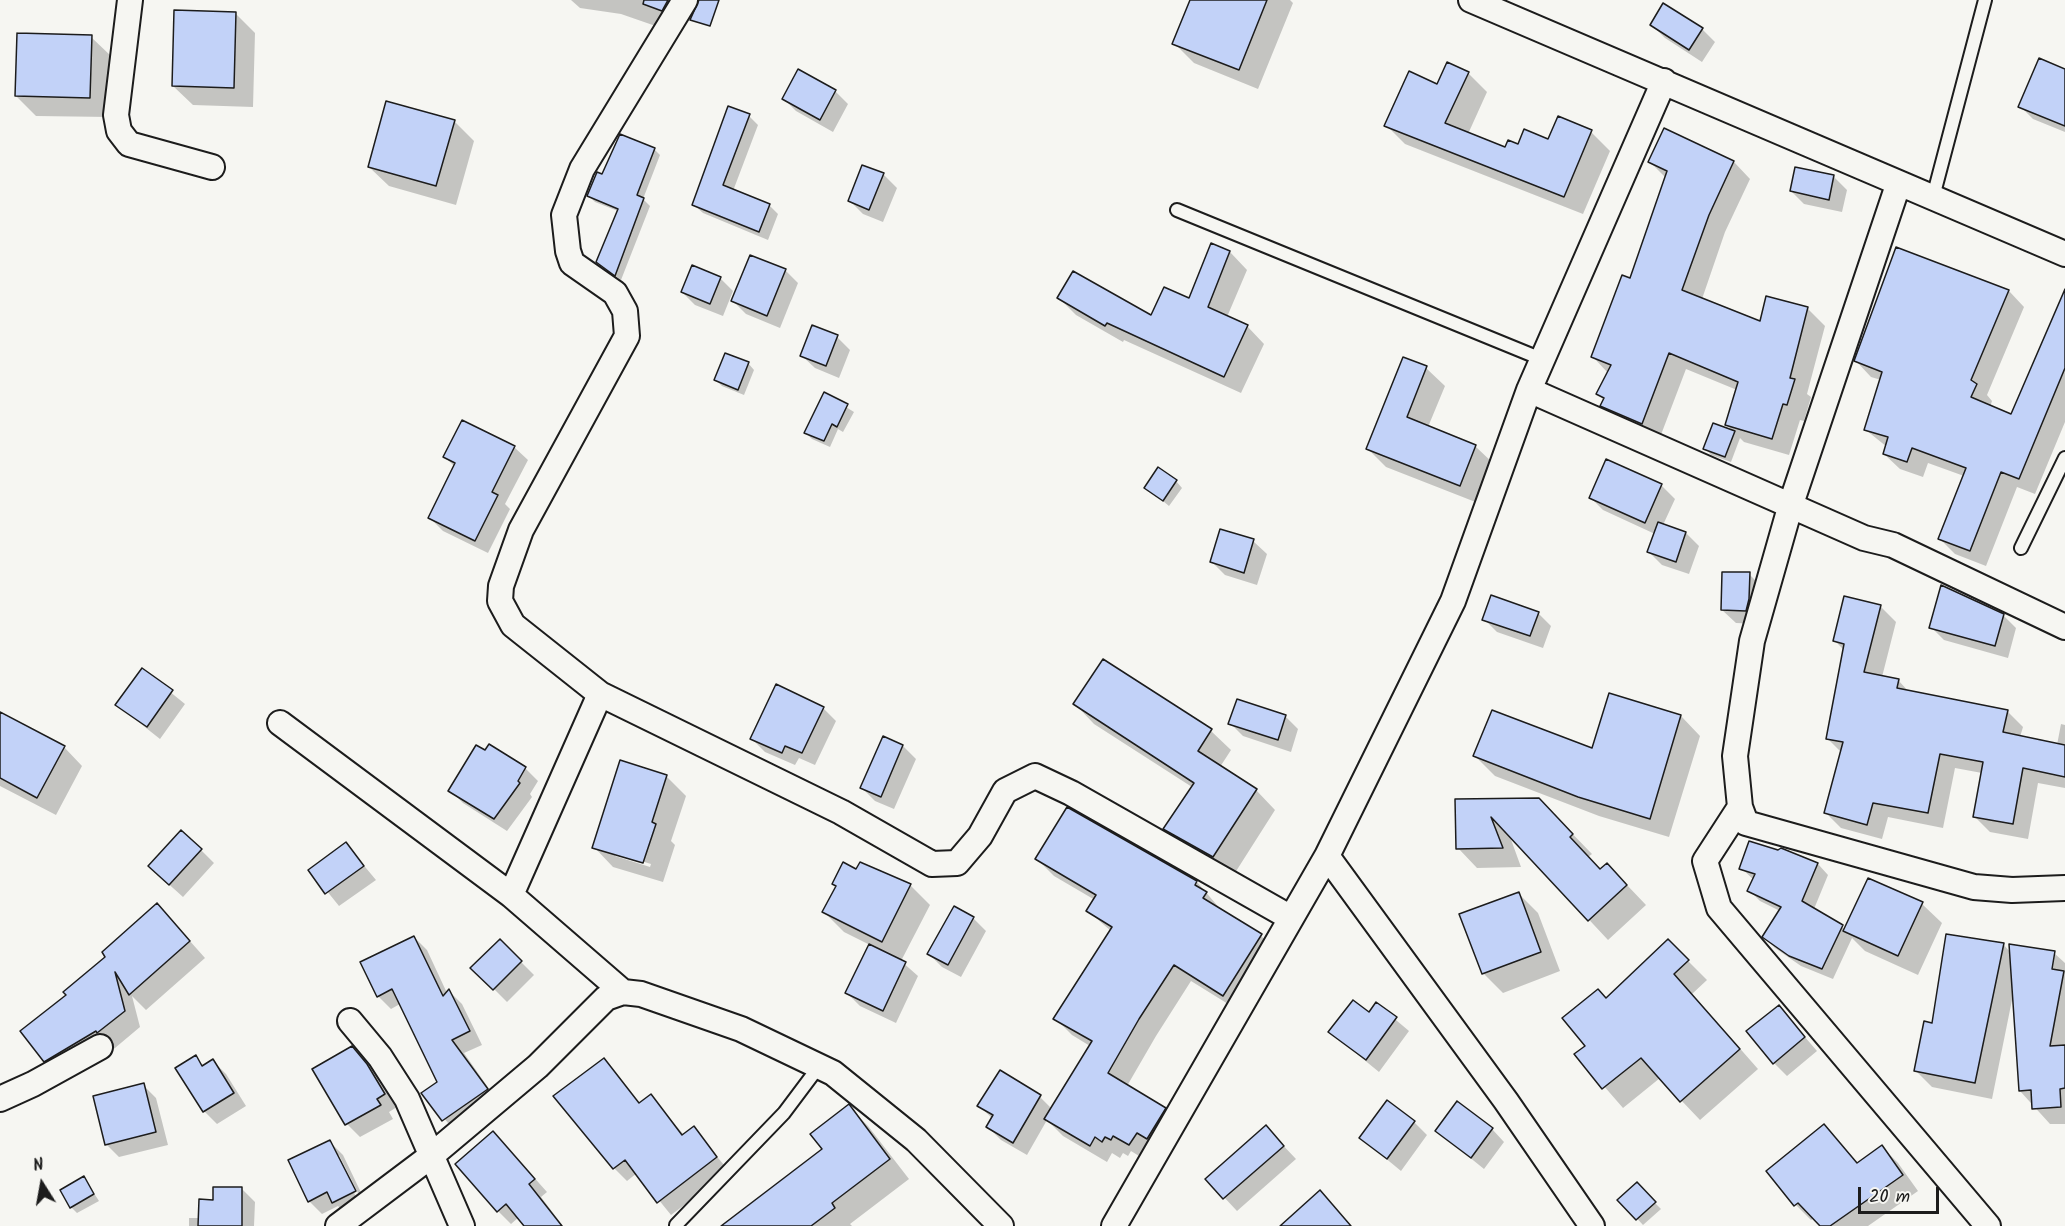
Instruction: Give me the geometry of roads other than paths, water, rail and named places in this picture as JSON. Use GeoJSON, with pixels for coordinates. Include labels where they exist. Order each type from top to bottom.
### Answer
{"type":"FeatureCollection","features":[{"type":"Feature","properties":{"kind":"street"},"geometry":{"type":"LineString","coordinates":[[130,0],[116,115],[119,131],[129,144],[212,167]]}},
{"type":"Feature","properties":{"kind":"street"},"geometry":{"type":"LineString","coordinates":[[686,0],[582,169],[564,215],[568,251],[572,262],[615,293],[625,311],[627,336],[521,530],[501,586],[500,601],[513,625],[600,694],[842,812],[932,864],[957,863],[980,836],[1005,791],[1035,776],[1071,793],[1291,918]]}},
{"type":"Feature","properties":{"kind":"street"},"geometry":{"type":"LineString","coordinates":[[1471,0],[1664,81],[1898,185],[1933,197],[2065,254]]}},
{"type":"Feature","properties":{"kind":"street"},"geometry":{"type":"LineString","coordinates":[[1114,1226],[1327,856],[1453,601],[1529,390],[1664,81]]}},
{"type":"Feature","properties":{"kind":"street"},"geometry":{"type":"LineString","coordinates":[[1898,185],[1791,504],[1752,641],[1735,756],[1740,807],[1746,823],[1974,887],[2012,890],[2065,888]]}},
{"type":"Feature","properties":{"kind":"street"},"geometry":{"type":"LineString","coordinates":[[1529,390],[1864,538],[1893,545],[2065,627]]}},
{"type":"Feature","properties":{"kind":"street"},"geometry":{"type":"LineString","coordinates":[[511,895],[600,694]]}},
{"type":"Feature","properties":{"kind":"street"},"geometry":{"type":"LineString","coordinates":[[280,723],[511,895],[623,992]]}},
{"type":"Feature","properties":{"kind":"street"},"geometry":{"type":"LineString","coordinates":[[1740,807],[1705,861],[1719,908],[1987,1225]]}},
{"type":"Feature","properties":{"kind":"street"},"geometry":{"type":"LineString","coordinates":[[1327,856],[1506,1101],[1592,1226]]}},
{"type":"Feature","properties":{"kind":"street"},"geometry":{"type":"LineString","coordinates":[[338,1226],[431,1156],[538,1066],[606,998],[623,992],[641,994],[741,1029],[820,1065],[916,1140],[988,1222]]}},
{"type":"Feature","properties":{"kind":"street"},"geometry":{"type":"LineString","coordinates":[[350,1021],[381,1057],[407,1099],[462,1226]]}},
{"type":"Feature","properties":{"kind":"street"},"geometry":{"type":"LineString","coordinates":[[0,1099],[33,1084],[100,1047]]}},
{"type":"Feature","properties":{"kind":"lane"},"geometry":{"type":"LineString","coordinates":[[1933,197],[1986,0]]}},
{"type":"Feature","properties":{"kind":"lane"},"geometry":{"type":"LineString","coordinates":[[1177,210],[1544,360]]}},
{"type":"Feature","properties":{"kind":"lane"},"geometry":{"type":"LineString","coordinates":[[2020,548],[2065,458]]}},
{"type":"Feature","properties":{"kind":"lane"},"geometry":{"type":"LineString","coordinates":[[676,1225],[784,1113],[820,1065]]}}]}
